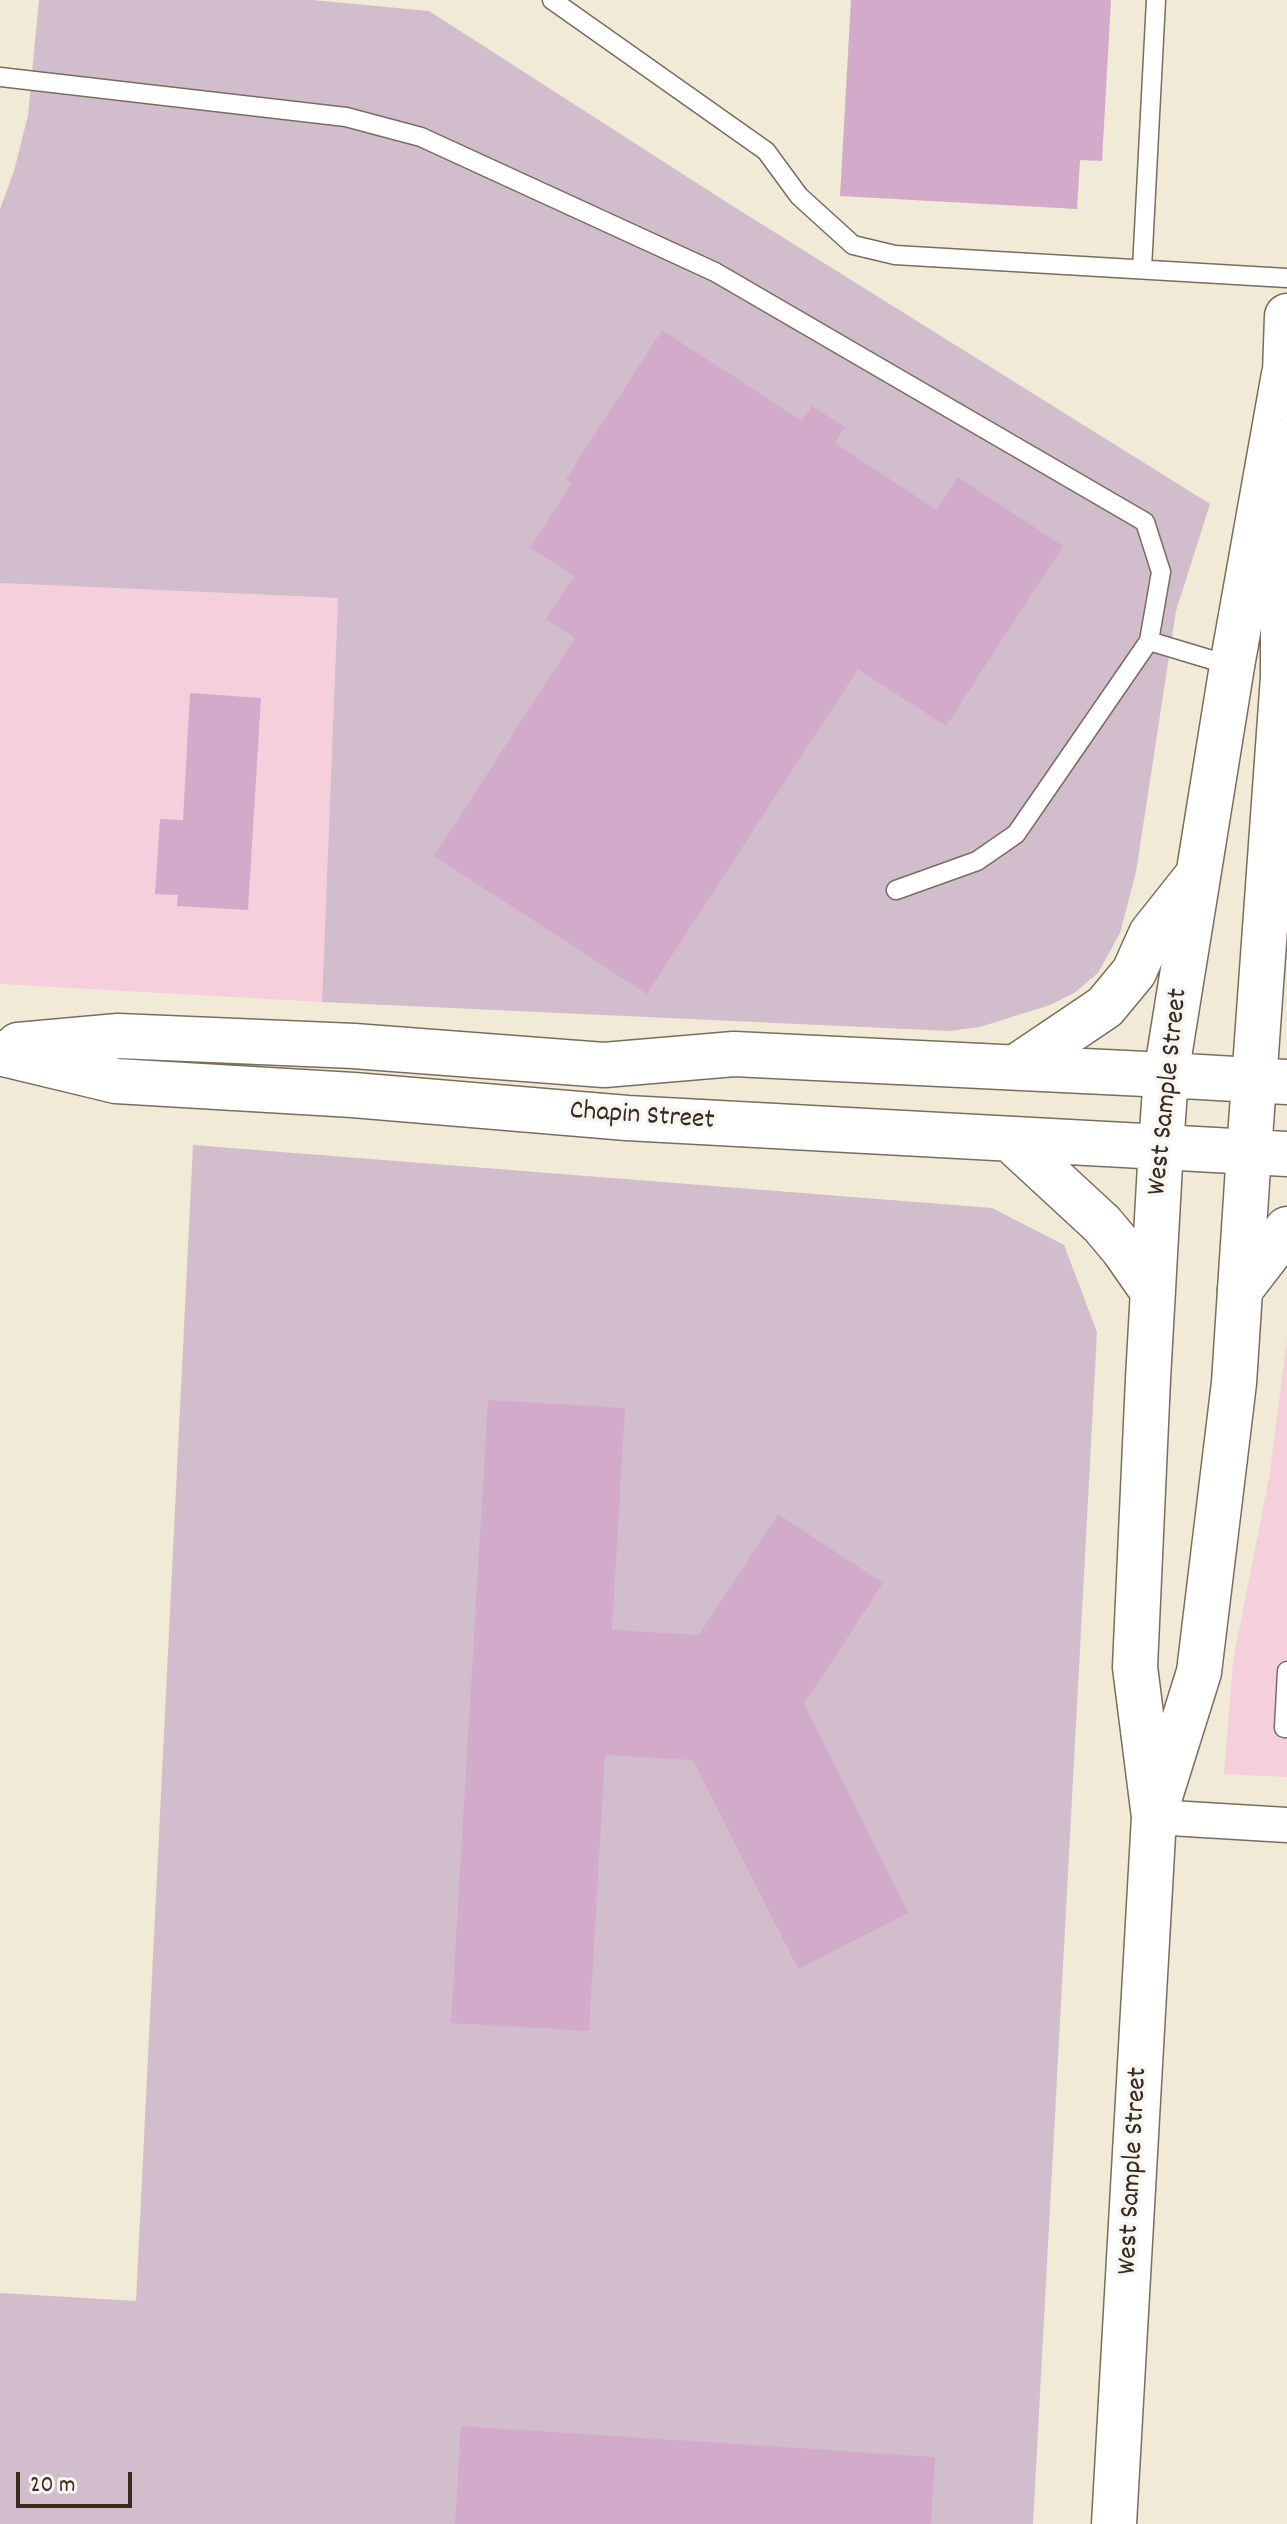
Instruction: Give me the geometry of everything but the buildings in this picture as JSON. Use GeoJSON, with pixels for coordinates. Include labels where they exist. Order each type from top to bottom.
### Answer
{"type":"FeatureCollection","features":[{"type":"Feature","properties":{"kind":"main road","name":"West Sample Street"},"geometry":{"type":"LineString","coordinates":[[1154,1817],[1199,1672],[1234,1383],[1240,1290],[1268,1153],[1283,677],[1287,316]]}},
{"type":"Feature","properties":{"kind":"main road","name":"West Sample Street"},"geometry":{"type":"LineString","coordinates":[[1114,2524],[1154,1817],[1135,1667],[1166,1075],[1232,666],[1284,374]]}},
{"type":"Feature","properties":{"kind":"main road"},"geometry":{"type":"LineString","coordinates":[[1016,1067],[1105,1007],[1134,972],[1151,934],[1199,874]]}},
{"type":"Feature","properties":{"kind":"main road","name":"Chapin Street"},"geometry":{"type":"LineString","coordinates":[[0,1053],[117,1058],[354,1046],[604,1065],[734,1054],[1271,1081]]}},
{"type":"Feature","properties":{"kind":"main road","name":"Chapin Street"},"geometry":{"type":"LineString","coordinates":[[0,1047],[117,1058],[353,1095],[627,1118],[1268,1153]]}},
{"type":"Feature","properties":{"kind":"main road"},"geometry":{"type":"LineString","coordinates":[[1010,1139],[1102,1224],[1153,1292]]}},
{"type":"Feature","properties":{"kind":"main road"},"geometry":{"type":"LineString","coordinates":[[1240,1290],[1287,1229]]}},
{"type":"Feature","properties":{"kind":"street"},"geometry":{"type":"LineString","coordinates":[[1154,1817],[1287,1825]]}},
{"type":"Feature","properties":{"kind":"lane"},"geometry":{"type":"LineString","coordinates":[[552,0],[766,151],[799,196],[853,245],[895,255],[1287,278]]}},
{"type":"Feature","properties":{"kind":"lane"},"geometry":{"type":"LineString","coordinates":[[1142,269],[1156,0]]}},
{"type":"Feature","properties":{"kind":"lane"},"geometry":{"type":"LineString","coordinates":[[0,77],[346,117],[421,137],[715,272],[1145,522],[1161,572],[1149,641],[1016,834],[977,861],[896,890]]}},
{"type":"Feature","properties":{"kind":"lane"},"geometry":{"type":"LineString","coordinates":[[1149,641],[1232,666]]}},
{"type":"Feature","properties":{"kind":"lane"},"geometry":{"type":"LineString","coordinates":[[1287,1671],[1284,1728],[1287,1728]]}},
{"type":"Feature","properties":{"kind":"shaded area"},"geometry":{"type":"Polygon","coordinates":[[[39,0],[312,0],[429,11],[731,205],[1210,504],[1176,611],[1136,872],[1120,933],[1098,973],[1074,993],[1050,1005],[980,1027],[950,1031],[322,1002],[338,598],[0,583],[0,209],[14,171],[28,115],[39,0]]]}},
{"type":"Feature","properties":{"kind":"shaded area"},"geometry":{"type":"Polygon","coordinates":[[[0,583],[338,598],[322,1002],[0,984],[0,583]]]}},
{"type":"Feature","properties":{"kind":"shaded area"},"geometry":{"type":"Polygon","coordinates":[[[193,1145],[992,1208],[1064,1245],[1097,1332],[1033,2524],[0,2524],[0,2293],[136,2301],[193,1145]]]}},
{"type":"Feature","properties":{"kind":"shaded area"},"geometry":{"type":"Polygon","coordinates":[[[1287,1339],[1287,1777],[1224,1774],[1233,1661],[1270,1472],[1287,1339]]]}}]}
